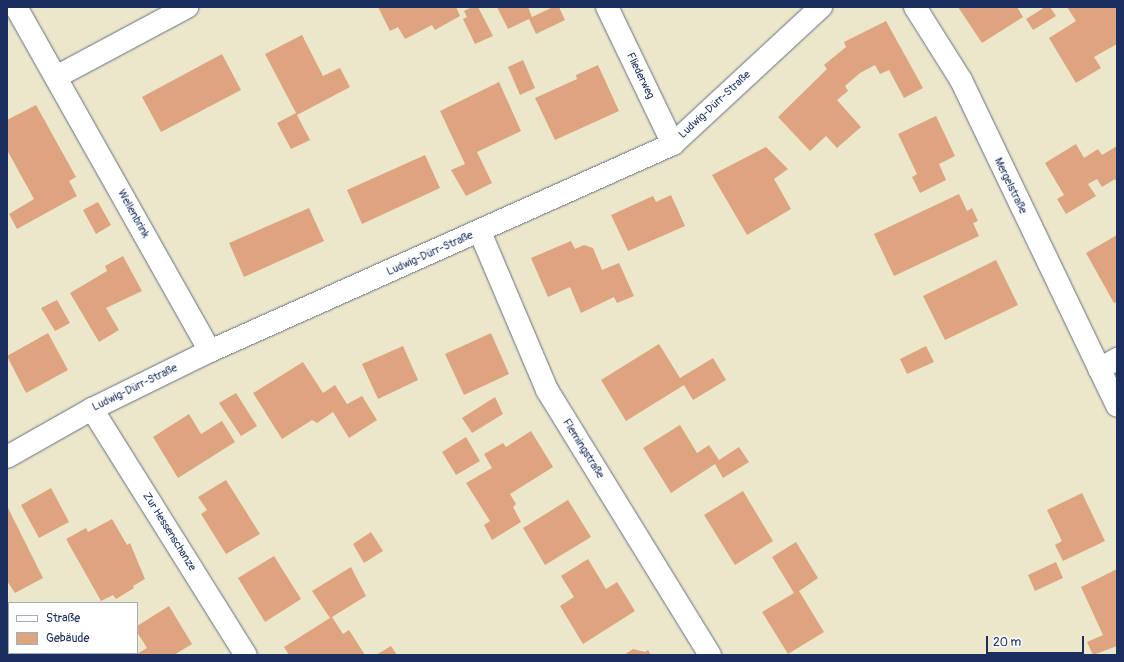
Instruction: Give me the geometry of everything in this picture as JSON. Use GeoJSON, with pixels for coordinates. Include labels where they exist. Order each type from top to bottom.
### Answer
{"type":"FeatureCollection","features":[{"type":"Feature","properties":{"kind":"street","name":"Wellenbrink"},"geometry":{"type":"LineString","coordinates":[[16,7],[210,351]]}},
{"type":"Feature","properties":{"kind":"street"},"geometry":{"type":"LineString","coordinates":[[56,77],[187,7]]}},
{"type":"Feature","properties":{"kind":"street","name":"Fliederweg"},"geometry":{"type":"LineString","coordinates":[[607,7],[673,144]]}},
{"type":"Feature","properties":{"kind":"street","name":"Ludwig-Dürr-Straße"},"geometry":{"type":"LineString","coordinates":[[7,457],[92,409],[210,351],[480,232],[673,144],[822,7]]}},
{"type":"Feature","properties":{"kind":"street","name":"Mergelstraße"},"geometry":{"type":"LineString","coordinates":[[914,7],[961,80],[1108,364],[1117,405]]}},
{"type":"Feature","properties":{"kind":"street","name":"Flemingstraße"},"geometry":{"type":"LineString","coordinates":[[480,232],[547,390],[710,655]]}},
{"type":"Feature","properties":{"kind":"street","name":"Zur Hessenschanze"},"geometry":{"type":"LineString","coordinates":[[92,409],[246,655]]}},
{"type":"Feature","properties":{"kind":"building"},"geometry":{"type":"Polygon","coordinates":[[[378,7],[456,7],[460,16],[435,30],[432,25],[405,39],[398,27],[390,31],[378,7]]]}},
{"type":"Feature","properties":{"kind":"building"},"geometry":{"type":"Polygon","coordinates":[[[472,7],[478,7],[493,36],[475,44],[463,19],[467,17],[464,11],[472,7]]]}},
{"type":"Feature","properties":{"kind":"building"},"geometry":{"type":"Polygon","coordinates":[[[497,7],[528,7],[532,17],[553,7],[559,7],[565,20],[536,34],[529,19],[508,29],[497,7]]]}},
{"type":"Feature","properties":{"kind":"building"},"geometry":{"type":"Polygon","coordinates":[[[958,7],[1017,7],[1023,17],[982,43],[958,7]]]}},
{"type":"Feature","properties":{"kind":"building"},"geometry":{"type":"Polygon","coordinates":[[[1045,7],[1050,7],[1056,16],[1033,30],[1026,19],[1045,7]]]}},
{"type":"Feature","properties":{"kind":"building"},"geometry":{"type":"Polygon","coordinates":[[[1067,7],[1117,7],[1117,44],[1094,57],[1101,68],[1076,83],[1049,38],[1076,21],[1067,7]]]}},
{"type":"Feature","properties":{"kind":"building"},"geometry":{"type":"Polygon","coordinates":[[[886,21],[923,88],[904,98],[889,70],[880,74],[875,65],[860,73],[845,86],[848,91],[837,100],[861,127],[837,148],[826,136],[810,151],[778,117],[827,69],[824,65],[846,47],[844,42],[886,21]]]}},
{"type":"Feature","properties":{"kind":"building"},"geometry":{"type":"Polygon","coordinates":[[[302,35],[323,76],[340,68],[350,87],[297,115],[310,140],[291,149],[277,123],[296,113],[265,54],[302,35]]]}},
{"type":"Feature","properties":{"kind":"building"},"geometry":{"type":"Polygon","coordinates":[[[222,54],[241,90],[161,132],[142,97],[222,54]]]}},
{"type":"Feature","properties":{"kind":"building"},"geometry":{"type":"Polygon","coordinates":[[[523,60],[535,88],[520,95],[508,67],[523,60]]]}},
{"type":"Feature","properties":{"kind":"building"},"geometry":{"type":"Polygon","coordinates":[[[598,65],[619,111],[555,140],[535,98],[577,79],[576,75],[598,65]]]}},
{"type":"Feature","properties":{"kind":"building"},"geometry":{"type":"Polygon","coordinates":[[[499,82],[521,131],[477,152],[492,183],[466,196],[451,170],[465,164],[440,111],[499,82]]]}},
{"type":"Feature","properties":{"kind":"building"},"geometry":{"type":"Polygon","coordinates":[[[36,105],[76,177],[69,181],[77,196],[17,229],[9,214],[34,199],[7,150],[7,120],[36,105]]]}},
{"type":"Feature","properties":{"kind":"building"},"geometry":{"type":"Polygon","coordinates":[[[936,116],[955,156],[939,164],[946,180],[920,193],[912,177],[917,174],[898,134],[936,116]]]}},
{"type":"Feature","properties":{"kind":"building"},"geometry":{"type":"Polygon","coordinates":[[[1076,144],[1084,158],[1098,149],[1102,155],[1117,146],[1117,183],[1115,179],[1102,187],[1097,179],[1088,184],[1096,196],[1066,214],[1057,199],[1064,195],[1045,163],[1076,144]]]}},
{"type":"Feature","properties":{"kind":"building"},"geometry":{"type":"Polygon","coordinates":[[[766,147],[788,169],[774,179],[791,209],[747,235],[712,175],[766,147]]]}},
{"type":"Feature","properties":{"kind":"building"},"geometry":{"type":"Polygon","coordinates":[[[425,155],[440,188],[362,224],[347,190],[425,155]]]}},
{"type":"Feature","properties":{"kind":"building"},"geometry":{"type":"Polygon","coordinates":[[[959,194],[967,211],[972,208],[978,221],[973,223],[979,236],[894,276],[874,234],[959,194]]]}},
{"type":"Feature","properties":{"kind":"building"},"geometry":{"type":"Polygon","coordinates":[[[671,195],[685,226],[628,251],[611,215],[653,196],[656,202],[671,195]]]}},
{"type":"Feature","properties":{"kind":"building"},"geometry":{"type":"Polygon","coordinates":[[[98,202],[111,225],[96,234],[83,210],[98,202]]]}},
{"type":"Feature","properties":{"kind":"building"},"geometry":{"type":"Polygon","coordinates":[[[309,208],[324,241],[244,277],[229,243],[309,208]]]}},
{"type":"Feature","properties":{"kind":"building"},"geometry":{"type":"Polygon","coordinates":[[[1117,235],[1117,302],[1114,303],[1086,253],[1117,235]]]}},
{"type":"Feature","properties":{"kind":"building"},"geometry":{"type":"Polygon","coordinates":[[[571,241],[575,249],[584,245],[593,248],[602,270],[619,263],[634,296],[617,303],[614,297],[581,313],[570,287],[548,297],[531,258],[571,241]]]}},
{"type":"Feature","properties":{"kind":"building"},"geometry":{"type":"Polygon","coordinates":[[[123,256],[142,291],[106,308],[119,330],[99,342],[70,293],[107,271],[105,266],[123,256]]]}},
{"type":"Feature","properties":{"kind":"building"},"geometry":{"type":"Polygon","coordinates":[[[996,260],[1018,305],[945,340],[923,296],[996,260]]]}},
{"type":"Feature","properties":{"kind":"building"},"geometry":{"type":"Polygon","coordinates":[[[57,300],[70,323],[55,331],[41,308],[57,300]]]}},
{"type":"Feature","properties":{"kind":"building"},"geometry":{"type":"Polygon","coordinates":[[[48,333],[68,370],[26,393],[7,356],[48,333]]]}},
{"type":"Feature","properties":{"kind":"building"},"geometry":{"type":"Polygon","coordinates":[[[491,333],[509,374],[464,395],[445,354],[491,333]]]}},
{"type":"Feature","properties":{"kind":"building"},"geometry":{"type":"Polygon","coordinates":[[[659,344],[680,378],[713,358],[726,380],[693,400],[684,385],[626,421],[601,380],[659,344]]]}},
{"type":"Feature","properties":{"kind":"building"},"geometry":{"type":"Polygon","coordinates":[[[403,346],[418,380],[378,399],[362,364],[403,346]]]}},
{"type":"Feature","properties":{"kind":"building"},"geometry":{"type":"Polygon","coordinates":[[[926,346],[934,362],[907,374],[900,359],[926,346]]]}},
{"type":"Feature","properties":{"kind":"building"},"geometry":{"type":"Polygon","coordinates":[[[303,362],[323,393],[335,385],[347,404],[362,396],[377,420],[349,438],[333,412],[317,423],[312,420],[282,439],[253,393],[303,362]]]}},
{"type":"Feature","properties":{"kind":"building"},"geometry":{"type":"Polygon","coordinates":[[[236,393],[257,426],[241,436],[219,403],[236,393]]]}},
{"type":"Feature","properties":{"kind":"building"},"geometry":{"type":"Polygon","coordinates":[[[495,397],[503,414],[472,433],[462,418],[495,397]]]}},
{"type":"Feature","properties":{"kind":"building"},"geometry":{"type":"Polygon","coordinates":[[[189,414],[201,434],[222,421],[235,442],[178,478],[153,437],[189,414]]]}},
{"type":"Feature","properties":{"kind":"building"},"geometry":{"type":"Polygon","coordinates":[[[680,425],[697,453],[709,445],[719,460],[739,447],[749,462],[723,478],[715,464],[671,493],[643,448],[680,425]]]}},
{"type":"Feature","properties":{"kind":"building"},"geometry":{"type":"Polygon","coordinates":[[[531,431],[553,467],[510,494],[516,504],[513,507],[521,522],[492,540],[484,525],[490,521],[466,483],[492,468],[484,454],[503,443],[506,447],[531,431]]]}},
{"type":"Feature","properties":{"kind":"building"},"geometry":{"type":"Polygon","coordinates":[[[466,437],[480,461],[456,475],[442,452],[466,437]]]}},
{"type":"Feature","properties":{"kind":"building"},"geometry":{"type":"Polygon","coordinates":[[[226,480],[260,534],[226,554],[201,514],[207,510],[198,497],[226,480]]]}},
{"type":"Feature","properties":{"kind":"building"},"geometry":{"type":"Polygon","coordinates":[[[51,488],[69,522],[39,538],[21,505],[51,488]]]}},
{"type":"Feature","properties":{"kind":"building"},"geometry":{"type":"Polygon","coordinates":[[[743,491],[773,541],[735,565],[704,515],[743,491]]]}},
{"type":"Feature","properties":{"kind":"building"},"geometry":{"type":"Polygon","coordinates":[[[1082,493],[1105,541],[1063,561],[1055,545],[1062,541],[1047,510],[1082,493]]]}},
{"type":"Feature","properties":{"kind":"building"},"geometry":{"type":"Polygon","coordinates":[[[568,500],[591,537],[545,565],[523,528],[568,500]]]}},
{"type":"Feature","properties":{"kind":"building"},"geometry":{"type":"Polygon","coordinates":[[[7,506],[43,578],[15,593],[7,581],[7,506]]]}},
{"type":"Feature","properties":{"kind":"building"},"geometry":{"type":"Polygon","coordinates":[[[112,519],[127,545],[130,543],[145,579],[116,599],[113,595],[101,601],[66,539],[86,528],[88,532],[112,519]]]}},
{"type":"Feature","properties":{"kind":"building"},"geometry":{"type":"Polygon","coordinates":[[[371,532],[383,551],[364,563],[353,544],[371,532]]]}},
{"type":"Feature","properties":{"kind":"building"},"geometry":{"type":"Polygon","coordinates":[[[796,542],[818,578],[799,591],[824,632],[788,654],[762,612],[794,593],[772,557],[796,542]]]}},
{"type":"Feature","properties":{"kind":"building"},"geometry":{"type":"Polygon","coordinates":[[[274,556],[301,599],[265,622],[238,578],[274,556]]]}},
{"type":"Feature","properties":{"kind":"building"},"geometry":{"type":"Polygon","coordinates":[[[588,559],[606,589],[617,582],[635,611],[583,644],[560,606],[574,597],[561,576],[588,559]]]}},
{"type":"Feature","properties":{"kind":"building"},"geometry":{"type":"Polygon","coordinates":[[[1056,562],[1063,578],[1035,591],[1028,575],[1056,562]]]}},
{"type":"Feature","properties":{"kind":"building"},"geometry":{"type":"Polygon","coordinates":[[[351,567],[366,596],[332,617],[343,634],[349,630],[365,655],[289,655],[284,647],[330,618],[312,591],[351,567]]]}},
{"type":"Feature","properties":{"kind":"building"},"geometry":{"type":"Polygon","coordinates":[[[1117,569],[1117,646],[1093,655],[1087,642],[1103,635],[1081,587],[1117,569]]]}},
{"type":"Feature","properties":{"kind":"building"},"geometry":{"type":"Polygon","coordinates":[[[169,606],[192,644],[174,655],[135,655],[147,648],[138,634],[138,625],[169,606]]]}},
{"type":"Feature","properties":{"kind":"building"},"geometry":{"type":"Polygon","coordinates":[[[391,646],[397,655],[376,655],[391,646]]]}},
{"type":"Feature","properties":{"kind":"building"},"geometry":{"type":"Polygon","coordinates":[[[633,649],[645,652],[648,650],[651,655],[624,655],[633,649]]]}}]}
